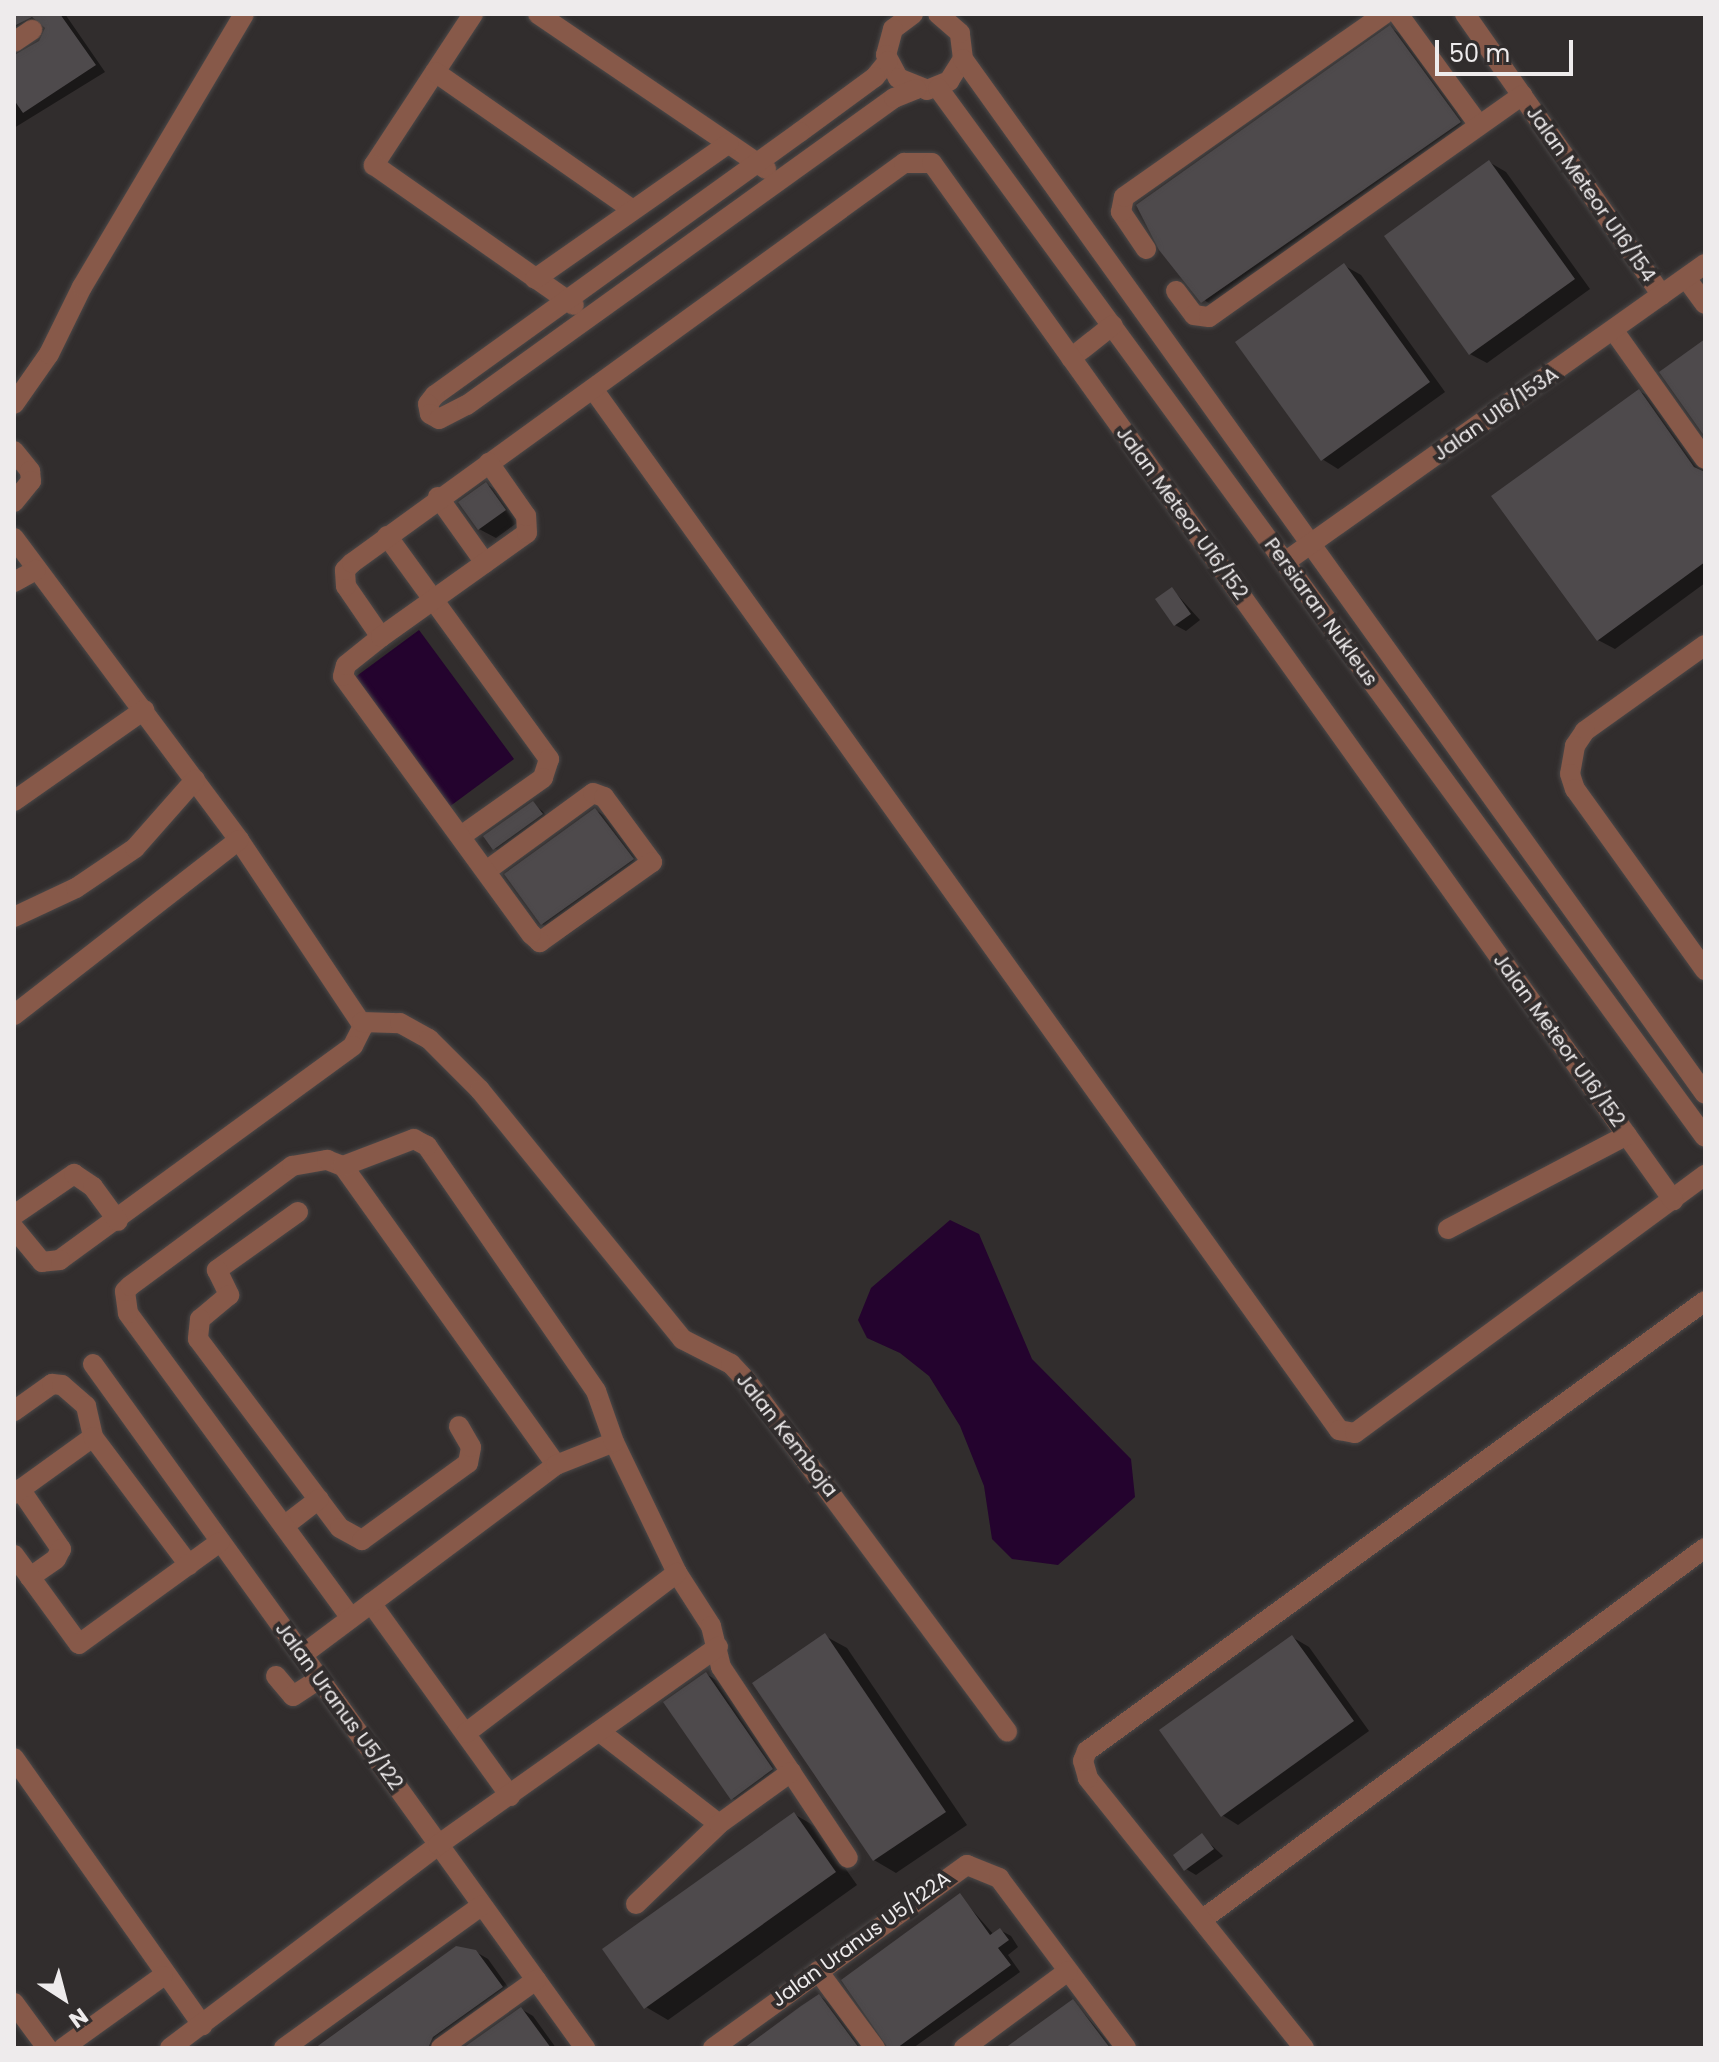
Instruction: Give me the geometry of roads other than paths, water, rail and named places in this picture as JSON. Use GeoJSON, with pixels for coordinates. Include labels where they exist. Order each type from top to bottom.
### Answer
{"type":"FeatureCollection","features":[{"type":"Feature","properties":{"kind":"street"},"geometry":{"type":"LineString","coordinates":[[14,404],[49,354],[82,287],[244,14]]}},
{"type":"Feature","properties":{"kind":"street"},"geometry":{"type":"LineString","coordinates":[[473,14],[374,165],[591,317]]}},
{"type":"Feature","properties":{"kind":"street"},"geometry":{"type":"LineString","coordinates":[[538,14],[781,180]]}},
{"type":"Feature","properties":{"kind":"street"},"geometry":{"type":"LineString","coordinates":[[913,14],[893,29],[888,61],[875,77],[435,395],[428,404],[430,414],[439,419],[451,415],[894,98],[916,89],[938,88],[958,71],[963,59]]}},
{"type":"Feature","properties":{"kind":"street","name":"Persiaran Nukleus"},"geometry":{"type":"LineString","coordinates":[[938,14],[960,33],[963,59],[1705,1094]]}},
{"type":"Feature","properties":{"kind":"street"},"geometry":{"type":"LineString","coordinates":[[1146,249],[1121,212],[1124,197],[1384,14]]}},
{"type":"Feature","properties":{"kind":"street"},"geometry":{"type":"LineString","coordinates":[[1398,14],[1479,125]]}},
{"type":"Feature","properties":{"kind":"street","name":"Jalan Meteor U16/154"},"geometry":{"type":"LineString","coordinates":[[1465,14],[1662,295]]}},
{"type":"Feature","properties":{"kind":"street"},"geometry":{"type":"LineString","coordinates":[[14,42],[32,30]]}},
{"type":"Feature","properties":{"kind":"street"},"geometry":{"type":"LineString","coordinates":[[888,61],[898,78],[916,89]]}},
{"type":"Feature","properties":{"kind":"street"},"geometry":{"type":"LineString","coordinates":[[435,72],[633,210]]}},
{"type":"Feature","properties":{"kind":"street","name":"Persiaran Nukleus"},"geometry":{"type":"LineString","coordinates":[[938,88],[1705,1137]]}},
{"type":"Feature","properties":{"kind":"street"},"geometry":{"type":"LineString","coordinates":[[1176,291],[1199,319],[1209,317],[1522,95]]}},
{"type":"Feature","properties":{"kind":"street"},"geometry":{"type":"LineString","coordinates":[[535,279],[728,144]]}},
{"type":"Feature","properties":{"kind":"street","name":"Jalan Meteor U16/152"},"geometry":{"type":"LineString","coordinates":[[381,637],[344,578],[352,563],[438,497],[593,389],[904,163],[921,159],[943,174],[1673,1200]]}},
{"type":"Feature","properties":{"kind":"street","name":"Jalan U16/153A"},"geometry":{"type":"LineString","coordinates":[[1285,562],[1705,264]]}},
{"type":"Feature","properties":{"kind":"street"},"geometry":{"type":"LineString","coordinates":[[1686,278],[1705,304]]}},
{"type":"Feature","properties":{"kind":"street"},"geometry":{"type":"LineString","coordinates":[[1071,358],[1113,325]]}},
{"type":"Feature","properties":{"kind":"street"},"geometry":{"type":"LineString","coordinates":[[1614,331],[1705,459]]}},
{"type":"Feature","properties":{"kind":"street"},"geometry":{"type":"LineString","coordinates":[[593,389],[1339,1430],[1355,1433],[1705,1175]]}},
{"type":"Feature","properties":{"kind":"street"},"geometry":{"type":"LineString","coordinates":[[14,451],[30,471],[31,481],[14,502]]}},
{"type":"Feature","properties":{"kind":"street"},"geometry":{"type":"LineString","coordinates":[[486,871],[593,793],[604,797],[652,862],[540,942],[486,871],[343,676],[346,665],[381,637],[530,527],[489,463]]}},
{"type":"Feature","properties":{"kind":"street"},"geometry":{"type":"LineString","coordinates":[[438,497],[485,563]]}},
{"type":"Feature","properties":{"kind":"street"},"geometry":{"type":"LineString","coordinates":[[387,536],[550,764],[543,778],[461,836]]}},
{"type":"Feature","properties":{"kind":"street"},"geometry":{"type":"LineString","coordinates":[[14,538],[239,840],[362,1022],[353,1046],[118,1221],[52,1263],[42,1262],[14,1228]]}},
{"type":"Feature","properties":{"kind":"street"},"geometry":{"type":"LineString","coordinates":[[14,582],[36,570]]}},
{"type":"Feature","properties":{"kind":"street"},"geometry":{"type":"LineString","coordinates":[[1705,645],[1585,731],[1575,746],[1570,774],[1575,789],[1705,970]]}},
{"type":"Feature","properties":{"kind":"street"},"geometry":{"type":"LineString","coordinates":[[14,801],[144,710]]}},
{"type":"Feature","properties":{"kind":"street"},"geometry":{"type":"LineString","coordinates":[[14,917],[76,888],[135,848],[195,780]]}},
{"type":"Feature","properties":{"kind":"street"},"geometry":{"type":"LineString","coordinates":[[14,1015],[239,840]]}},
{"type":"Feature","properties":{"kind":"street","name":"Jalan Kemboja"},"geometry":{"type":"LineString","coordinates":[[362,1022],[400,1023],[429,1039],[480,1090],[682,1339],[731,1364],[746,1380],[1007,1732]]}},
{"type":"Feature","properties":{"kind":"street"},"geometry":{"type":"LineString","coordinates":[[1448,1229],[1627,1135]]}},
{"type":"Feature","properties":{"kind":"street"},"geometry":{"type":"LineString","coordinates":[[343,1166],[414,1139],[427,1146],[596,1391],[614,1442],[677,1573],[711,1626],[721,1667],[848,1858]]}},
{"type":"Feature","properties":{"kind":"street"},"geometry":{"type":"LineString","coordinates":[[351,1618],[128,1313],[125,1291],[292,1166],[327,1160],[343,1166],[556,1465]]}},
{"type":"Feature","properties":{"kind":"street"},"geometry":{"type":"LineString","coordinates":[[14,1215],[74,1174],[93,1187],[118,1221]]}},
{"type":"Feature","properties":{"kind":"street"},"geometry":{"type":"LineString","coordinates":[[298,1212],[217,1270],[229,1295],[200,1319],[197,1330],[340,1528],[362,1540],[370,1537],[468,1463],[471,1447],[459,1426]]}},
{"type":"Feature","properties":{"kind":"street"},"geometry":{"type":"LineString","coordinates":[[1304,2048],[1088,1778],[1083,1761],[1087,1751],[1705,1301]]}},
{"type":"Feature","properties":{"kind":"street","name":"Jalan Uranus U5/122"},"geometry":{"type":"LineString","coordinates":[[93,1364],[585,2048]]}},
{"type":"Feature","properties":{"kind":"street"},"geometry":{"type":"LineString","coordinates":[[14,1411],[52,1384],[62,1385],[86,1406],[93,1437],[189,1565]]}},
{"type":"Feature","properties":{"kind":"street"},"geometry":{"type":"LineString","coordinates":[[30,1577],[56,1559],[61,1549],[17,1492],[93,1437]]}},
{"type":"Feature","properties":{"kind":"street"},"geometry":{"type":"LineString","coordinates":[[302,1655],[556,1465],[614,1442]]}},
{"type":"Feature","properties":{"kind":"street"},"geometry":{"type":"LineString","coordinates":[[284,1526],[319,1499]]}},
{"type":"Feature","properties":{"kind":"street"},"geometry":{"type":"LineString","coordinates":[[14,1555],[79,1644],[220,1542]]}},
{"type":"Feature","properties":{"kind":"street"},"geometry":{"type":"LineString","coordinates":[[1203,1919],[1705,1548]]}},
{"type":"Feature","properties":{"kind":"street"},"geometry":{"type":"LineString","coordinates":[[466,1733],[677,1573]]}},
{"type":"Feature","properties":{"kind":"street"},"geometry":{"type":"LineString","coordinates":[[371,1603],[510,1796]]}},
{"type":"Feature","properties":{"kind":"street"},"geometry":{"type":"LineString","coordinates":[[170,2048],[438,1845],[718,1647]]}},
{"type":"Feature","properties":{"kind":"street"},"geometry":{"type":"LineString","coordinates":[[276,1676],[293,1696],[319,1679]]}},
{"type":"Feature","properties":{"kind":"street"},"geometry":{"type":"LineString","coordinates":[[600,1732],[719,1824]]}},
{"type":"Feature","properties":{"kind":"street"},"geometry":{"type":"LineString","coordinates":[[14,1758],[163,1976],[202,2025]]}},
{"type":"Feature","properties":{"kind":"street"},"geometry":{"type":"LineString","coordinates":[[636,1904],[719,1824],[791,1772]]}},
{"type":"Feature","properties":{"kind":"street","name":"Jalan Uranus U5/122A"},"geometry":{"type":"LineString","coordinates":[[713,2048],[967,1865],[999,1878],[1126,2048]]}},
{"type":"Feature","properties":{"kind":"street"},"geometry":{"type":"LineString","coordinates":[[284,2048],[482,1905]]}},
{"type":"Feature","properties":{"kind":"street"},"geometry":{"type":"LineString","coordinates":[[818,1971],[875,2048]]}},
{"type":"Feature","properties":{"kind":"street"},"geometry":{"type":"LineString","coordinates":[[964,2048],[1068,1971]]}},
{"type":"Feature","properties":{"kind":"street"},"geometry":{"type":"LineString","coordinates":[[63,2048],[163,1976]]}},
{"type":"Feature","properties":{"kind":"street"},"geometry":{"type":"LineString","coordinates":[[441,2048],[536,1980]]}},
{"type":"Feature","properties":{"kind":"street"},"geometry":{"type":"LineString","coordinates":[[14,2003],[47,2048]]}}]}
